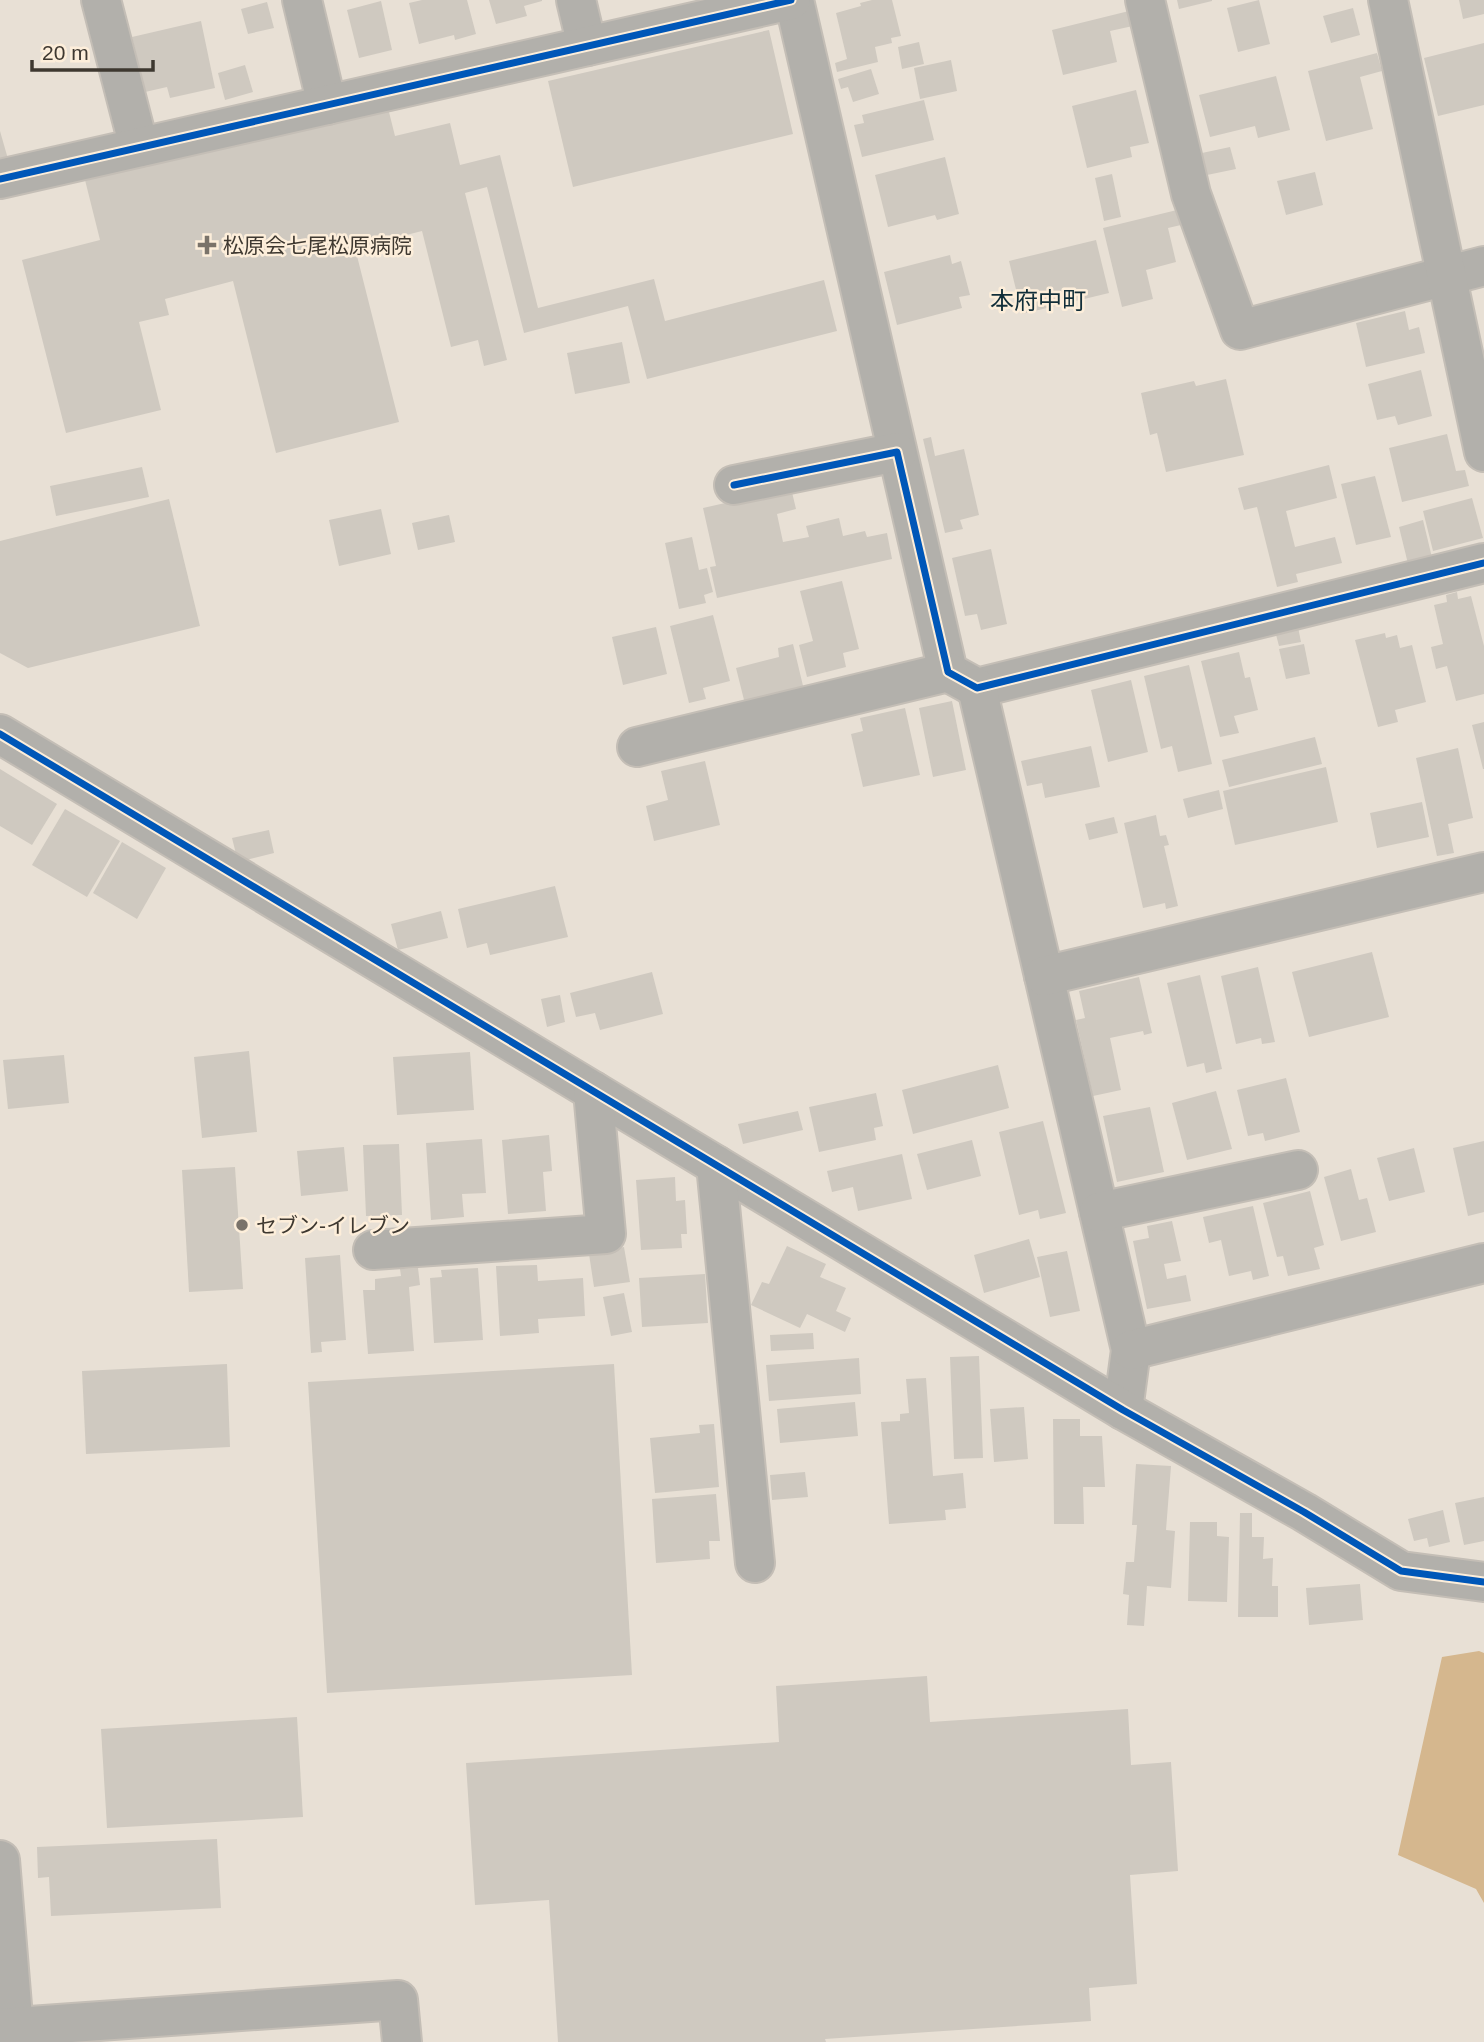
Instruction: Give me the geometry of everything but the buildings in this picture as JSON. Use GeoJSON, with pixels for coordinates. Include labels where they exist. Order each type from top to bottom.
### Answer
{"type":"FeatureCollection","features":[{"type":"Feature","properties":{"kind":"street"},"geometry":{"type":"LineString","coordinates":[[101,0],[139,147]]}},
{"type":"Feature","properties":{"kind":"street"},"geometry":{"type":"LineString","coordinates":[[302,0],[327,105]]}},
{"type":"Feature","properties":{"kind":"street"},"geometry":{"type":"LineString","coordinates":[[576,0],[587,46]]}},
{"type":"Feature","properties":{"kind":"street"},"geometry":{"type":"LineString","coordinates":[[0,179],[792,0],[897,452],[1044,976],[1131,1350],[1123,1410]]}},
{"type":"Feature","properties":{"kind":"street"},"geometry":{"type":"LineString","coordinates":[[1145,0],[1191,194],[1240,330],[1484,266]]}},
{"type":"Feature","properties":{"kind":"street"},"geometry":{"type":"LineString","coordinates":[[1388,0],[1484,452]]}},
{"type":"Feature","properties":{"kind":"street"},"geometry":{"type":"LineString","coordinates":[[734,485],[897,452]]}},
{"type":"Feature","properties":{"kind":"street"},"geometry":{"type":"LineString","coordinates":[[636,747],[963,680],[1484,563]]}},
{"type":"Feature","properties":{"kind":"street"},"geometry":{"type":"LineString","coordinates":[[0,734],[1123,1410],[1304,1512],[1401,1572],[1484,1583]]}},
{"type":"Feature","properties":{"kind":"street"},"geometry":{"type":"LineString","coordinates":[[1044,976],[1484,872]]}},
{"type":"Feature","properties":{"kind":"street"},"geometry":{"type":"LineString","coordinates":[[373,1250],[606,1234],[593,1091]]}},
{"type":"Feature","properties":{"kind":"street"},"geometry":{"type":"LineString","coordinates":[[716,1164],[755,1563]]}},
{"type":"Feature","properties":{"kind":"street"},"geometry":{"type":"LineString","coordinates":[[1099,1212],[1298,1170]]}},
{"type":"Feature","properties":{"kind":"street"},"geometry":{"type":"LineString","coordinates":[[1131,1350],[1484,1263]]}},
{"type":"Feature","properties":{"kind":"street"},"geometry":{"type":"LineString","coordinates":[[0,1860],[10,2032],[398,2000],[402,2042]]}},
{"type":"Feature","properties":{"kind":"shaded area"},"geometry":{"type":"Polygon","coordinates":[[[1479,1651],[1484,1653],[1484,1903],[1476,1889],[1398,1855],[1442,1657],[1479,1651]]]}},
{"type":"Feature","properties":{"kind":"cycle path"},"geometry":{"type":"LineString","coordinates":[[0,179],[791,0]]}},
{"type":"Feature","properties":{"kind":"cycle path"},"geometry":{"type":"LineString","coordinates":[[734,485],[897,452],[948,672],[977,688],[1484,563]]}},
{"type":"Feature","properties":{"kind":"cycle path"},"geometry":{"type":"LineString","coordinates":[[0,734],[1123,1410],[1304,1512],[1401,1571],[1484,1582]]}},
{"type":"Feature","properties":{"kind":"place","name":"松原会七尾松原病院"},"geometry":{"type":"Point","coordinates":[207,245]}},
{"type":"Feature","properties":{"kind":"place","name":"セブン-イレブン"},"geometry":{"type":"Point","coordinates":[242,1225]}},
{"type":"Feature","properties":{"kind":"district","name":"本府中町"},"geometry":{"type":"Point","coordinates":[1038,300]}}]}
